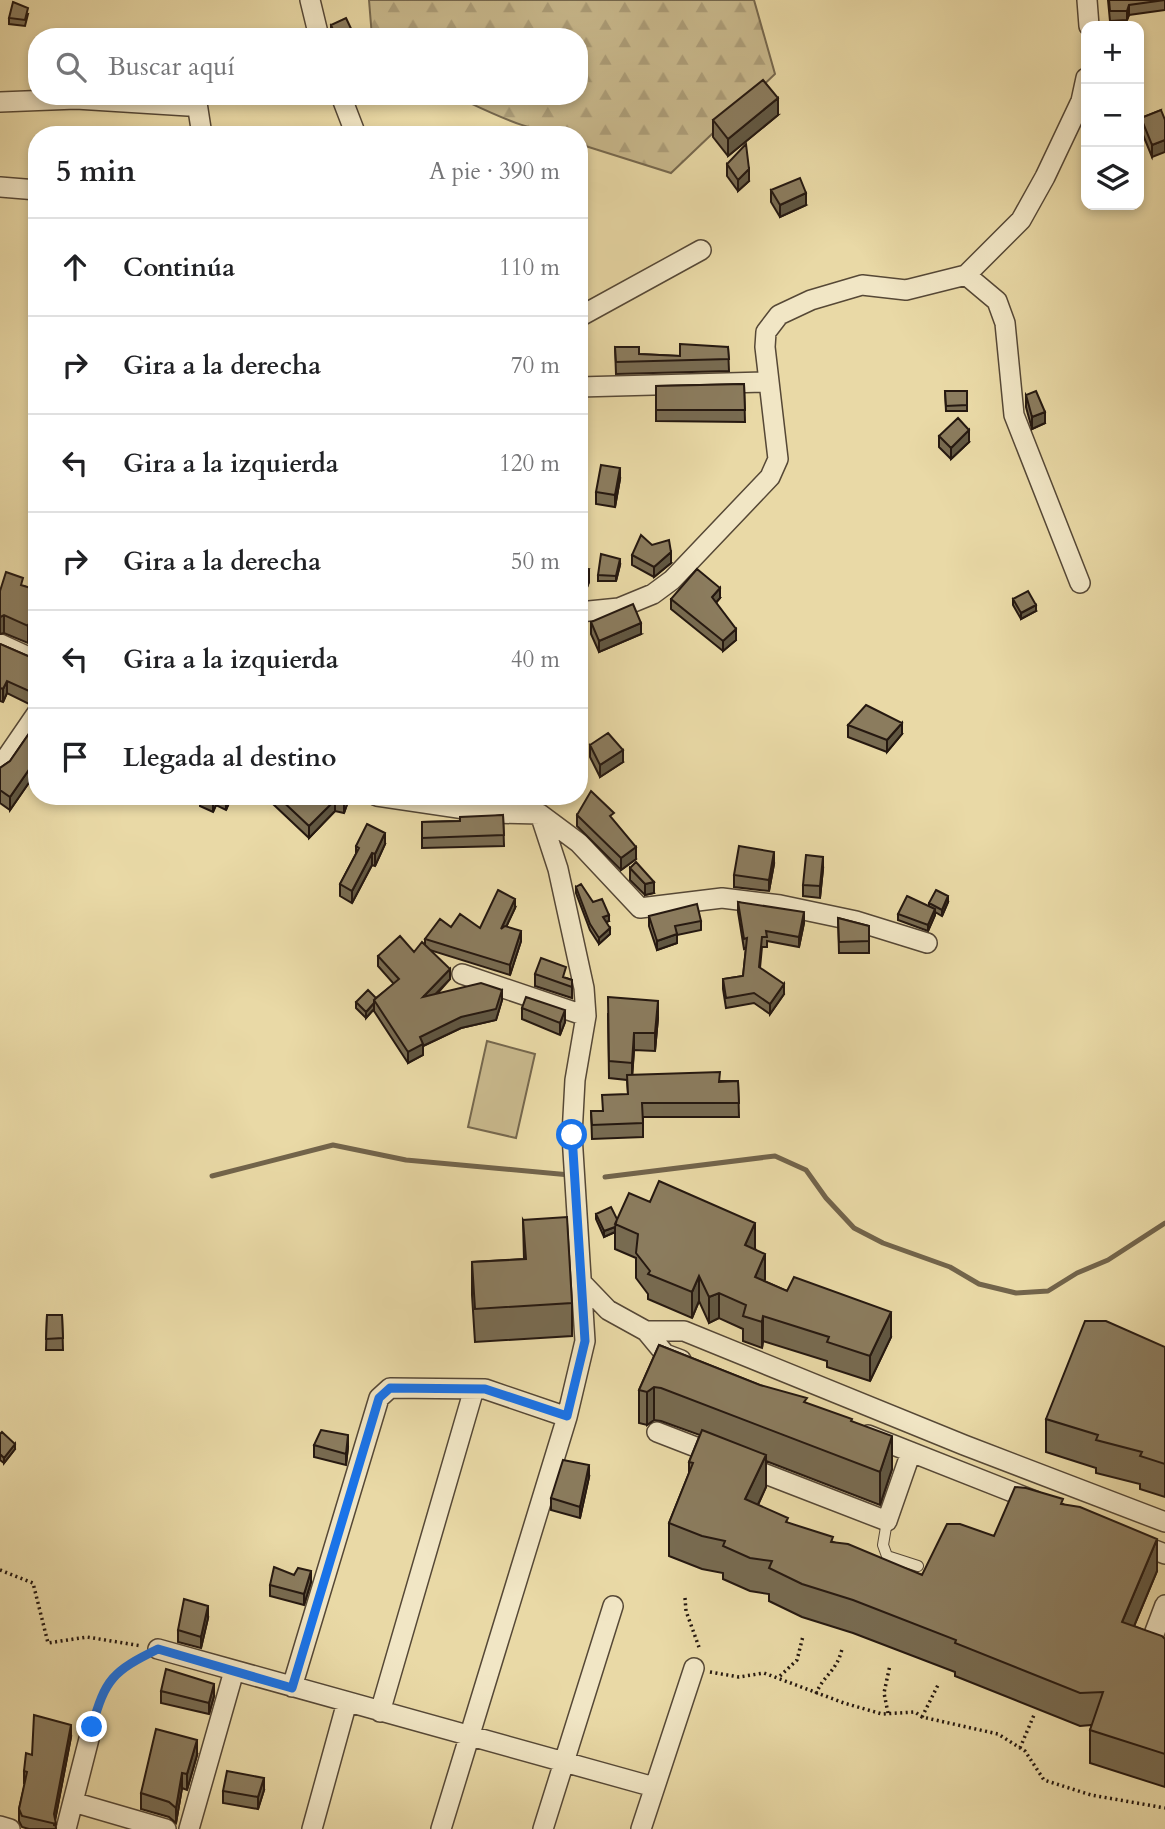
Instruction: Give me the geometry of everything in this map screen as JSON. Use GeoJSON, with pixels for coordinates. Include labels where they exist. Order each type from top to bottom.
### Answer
{"type":"FeatureCollection","features":[{"type":"Feature","properties":{"kind":"street"},"geometry":{"type":"LineString","coordinates":[[310,0],[317,28]]}},
{"type":"Feature","properties":{"kind":"street"},"geometry":{"type":"LineString","coordinates":[[1087,0],[1089,21]]}},
{"type":"Feature","properties":{"kind":"street"},"geometry":{"type":"LineString","coordinates":[[588,611],[619,608],[653,594],[672,580],[770,477],[778,459],[768,382],[766,332],[779,315],[811,300],[862,285],[905,290],[966,275],[1021,220],[1081,101],[1085,84]]}},
{"type":"Feature","properties":{"kind":"street"},"geometry":{"type":"LineString","coordinates":[[0,102],[28,101]]}},
{"type":"Feature","properties":{"kind":"street"},"geometry":{"type":"LineString","coordinates":[[160,105],[178,105]]}},
{"type":"Feature","properties":{"kind":"street"},"geometry":{"type":"LineString","coordinates":[[199,105],[201,126]]}},
{"type":"Feature","properties":{"kind":"street"},"geometry":{"type":"LineString","coordinates":[[344,105],[353,126]]}},
{"type":"Feature","properties":{"kind":"street"},"geometry":{"type":"LineString","coordinates":[[0,187],[28,189]]}},
{"type":"Feature","properties":{"kind":"street"},"geometry":{"type":"LineString","coordinates":[[588,312],[701,250]]}},
{"type":"Feature","properties":{"kind":"street"},"geometry":{"type":"LineString","coordinates":[[966,275],[997,301],[1005,323],[1014,415],[1080,583]]}},
{"type":"Feature","properties":{"kind":"street"},"geometry":{"type":"LineString","coordinates":[[588,387],[768,382]]}},
{"type":"Feature","properties":{"kind":"street"},"geometry":{"type":"LineString","coordinates":[[0,643],[28,657]]}},
{"type":"Feature","properties":{"kind":"street"},"geometry":{"type":"LineString","coordinates":[[0,767],[28,726]]}},
{"type":"Feature","properties":{"kind":"street"},"geometry":{"type":"LineString","coordinates":[[438,805],[492,813],[540,814],[579,843],[640,908],[722,898],[780,905],[856,921],[927,943]]}},
{"type":"Feature","properties":{"kind":"street"},"geometry":{"type":"LineString","coordinates":[[441,1829],[567,1416],[585,1341],[584,1285],[572,1135],[575,1080],[586,1016],[584,988],[558,869],[540,814]]}},
{"type":"Feature","properties":{"kind":"street"},"geometry":{"type":"LineString","coordinates":[[461,974],[586,1016]]}},
{"type":"Feature","properties":{"kind":"street"},"geometry":{"type":"LineString","coordinates":[[584,1285],[608,1310],[646,1331],[665,1354],[704,1370]]}},
{"type":"Feature","properties":{"kind":"street"},"geometry":{"type":"LineString","coordinates":[[646,1331],[684,1331],[964,1445],[1165,1522]]}},
{"type":"Feature","properties":{"kind":"street"},"geometry":{"type":"LineString","coordinates":[[292,1688],[379,1398],[390,1388],[485,1389],[567,1416]]}},
{"type":"Feature","properties":{"kind":"street"},"geometry":{"type":"LineString","coordinates":[[380,1712],[474,1390]]}},
{"type":"Feature","properties":{"kind":"street"},"geometry":{"type":"LineString","coordinates":[[846,1426],[1053,1508]]}},
{"type":"Feature","properties":{"kind":"street"},"geometry":{"type":"LineString","coordinates":[[657,1432],[887,1521],[911,1452]]}},
{"type":"Feature","properties":{"kind":"street"},"geometry":{"type":"LineString","coordinates":[[954,1467],[964,1445]]}},
{"type":"Feature","properties":{"kind":"street"},"geometry":{"type":"LineString","coordinates":[[1115,1534],[1165,1554]]}},
{"type":"Feature","properties":{"kind":"street"},"geometry":{"type":"LineString","coordinates":[[1151,1642],[1165,1605]]}},
{"type":"Feature","properties":{"kind":"street"},"geometry":{"type":"LineString","coordinates":[[543,1829],[613,1606]]}},
{"type":"Feature","properties":{"kind":"street"},"geometry":{"type":"LineString","coordinates":[[158,1649],[654,1787]]}},
{"type":"Feature","properties":{"kind":"street"},"geometry":{"type":"LineString","coordinates":[[641,1829],[694,1668]]}},
{"type":"Feature","properties":{"kind":"street"},"geometry":{"type":"LineString","coordinates":[[189,1829],[234,1671]]}},
{"type":"Feature","properties":{"kind":"street"},"geometry":{"type":"LineString","coordinates":[[312,1829],[346,1702]]}},
{"type":"Feature","properties":{"kind":"street"},"geometry":{"type":"LineString","coordinates":[[66,1829],[92,1727]]}},
{"type":"Feature","properties":{"kind":"street"},"geometry":{"type":"LineString","coordinates":[[73,1802],[166,1829]]}},
{"type":"Feature","properties":{"kind":"street"},"geometry":{"type":"LineString","coordinates":[[0,1826],[10,1829]]}},
{"type":"Feature","properties":{"kind":"lane"},"geometry":{"type":"LineString","coordinates":[[887,1521],[883,1545],[887,1556],[918,1566]]}},
{"type":"Feature","properties":{"kind":"path"},"geometry":{"type":"LineString","coordinates":[[0,1570],[33,1583],[48,1643],[87,1637],[158,1649]]}},
{"type":"Feature","properties":{"kind":"path"},"geometry":{"type":"LineString","coordinates":[[685,1598],[686,1611],[700,1650],[694,1668],[739,1677],[764,1673],[780,1676],[816,1694],[888,1713],[915,1712],[922,1717],[998,1734],[1034,1760],[1044,1780],[1091,1795],[1165,1808]]}},
{"type":"Feature","properties":{"kind":"path"},"geometry":{"type":"LineString","coordinates":[[780,1676],[797,1660],[803,1636]]}},
{"type":"Feature","properties":{"kind":"path"},"geometry":{"type":"LineString","coordinates":[[816,1694],[820,1685],[838,1666],[842,1648]]}},
{"type":"Feature","properties":{"kind":"path"},"geometry":{"type":"LineString","coordinates":[[92,1727],[107,1683],[128,1663],[158,1649]]}},
{"type":"Feature","properties":{"kind":"path"},"geometry":{"type":"LineString","coordinates":[[888,1713],[884,1693],[890,1665]]}},
{"type":"Feature","properties":{"kind":"path"},"geometry":{"type":"LineString","coordinates":[[922,1717],[939,1683]]}},
{"type":"Feature","properties":{"kind":"path"},"geometry":{"type":"LineString","coordinates":[[1020,1748],[1034,1715]]}},
{"type":"Feature","properties":{"kind":"green space"},"geometry":{"type":"Polygon","coordinates":[[[369,0],[754,0],[775,74],[671,173],[588,147],[588,126],[525,126],[474,105],[588,105],[588,28],[371,28],[369,0]]]}},
{"type":"Feature","properties":{"kind":"green space"},"geometry":{"type":"Polygon","coordinates":[[[487,1041],[535,1054],[516,1138],[468,1127],[487,1041]]]}},
{"type":"Feature","properties":{"kind":"building"},"geometry":{"type":"Polygon","coordinates":[[[1109,0],[1165,0],[1129,5],[1127,11],[1110,11],[1109,0]]]}},
{"type":"Feature","properties":{"kind":"building"},"geometry":{"type":"Polygon","coordinates":[[[13,2],[28,8],[25,20],[9,18],[13,2]]]}},
{"type":"Feature","properties":{"kind":"building"},"geometry":{"type":"Polygon","coordinates":[[[346,18],[351,28],[332,28],[331,25],[346,18]]]}},
{"type":"Feature","properties":{"kind":"building"},"geometry":{"type":"Polygon","coordinates":[[[763,80],[778,98],[728,139],[713,120],[763,80]]]}},
{"type":"Feature","properties":{"kind":"building"},"geometry":{"type":"Polygon","coordinates":[[[1161,110],[1165,120],[1165,140],[1152,145],[1144,125],[1144,117],[1161,110]]]}},
{"type":"Feature","properties":{"kind":"building"},"geometry":{"type":"Polygon","coordinates":[[[746,144],[749,169],[738,180],[727,164],[746,144]]]}},
{"type":"Feature","properties":{"kind":"building"},"geometry":{"type":"Polygon","coordinates":[[[800,178],[806,193],[780,205],[771,190],[800,178]]]}},
{"type":"Feature","properties":{"kind":"building"},"geometry":{"type":"Polygon","coordinates":[[[680,344],[728,347],[729,359],[616,362],[615,347],[639,347],[639,354],[680,356],[680,344]]]}},
{"type":"Feature","properties":{"kind":"building"},"geometry":{"type":"Polygon","coordinates":[[[744,384],[745,410],[656,410],[656,386],[744,384]]]}},
{"type":"Feature","properties":{"kind":"building"},"geometry":{"type":"Polygon","coordinates":[[[945,391],[967,391],[967,405],[946,406],[945,391]]]}},
{"type":"Feature","properties":{"kind":"building"},"geometry":{"type":"Polygon","coordinates":[[[1036,391],[1045,412],[1032,417],[1026,395],[1036,391]]]}},
{"type":"Feature","properties":{"kind":"building"},"geometry":{"type":"Polygon","coordinates":[[[958,418],[969,430],[951,448],[939,436],[958,418]]]}},
{"type":"Feature","properties":{"kind":"building"},"geometry":{"type":"Polygon","coordinates":[[[601,465],[620,468],[615,495],[596,492],[601,465]]]}},
{"type":"Feature","properties":{"kind":"building"},"geometry":{"type":"Polygon","coordinates":[[[641,535],[652,545],[669,540],[671,552],[654,567],[632,555],[641,535]]]}},
{"type":"Feature","properties":{"kind":"building"},"geometry":{"type":"Polygon","coordinates":[[[601,554],[620,559],[616,576],[598,575],[601,554]]]}},
{"type":"Feature","properties":{"kind":"building"},"geometry":{"type":"Polygon","coordinates":[[[697,569],[720,588],[712,597],[736,629],[723,641],[671,599],[697,569]]]}},
{"type":"Feature","properties":{"kind":"building"},"geometry":{"type":"Polygon","coordinates":[[[6,572],[23,578],[21,585],[28,587],[28,626],[4,615],[0,617],[0,591],[6,572]]]}},
{"type":"Feature","properties":{"kind":"building"},"geometry":{"type":"Polygon","coordinates":[[[1028,591],[1036,605],[1021,613],[1013,599],[1028,591]]]}},
{"type":"Feature","properties":{"kind":"building"},"geometry":{"type":"Polygon","coordinates":[[[633,604],[641,623],[599,641],[591,622],[633,604]]]}},
{"type":"Feature","properties":{"kind":"building"},"geometry":{"type":"Polygon","coordinates":[[[0,644],[28,656],[28,691],[7,681],[3,689],[0,688],[0,644]]]}},
{"type":"Feature","properties":{"kind":"building"},"geometry":{"type":"Polygon","coordinates":[[[866,705],[902,723],[887,740],[848,725],[866,705]]]}},
{"type":"Feature","properties":{"kind":"building"},"geometry":{"type":"Polygon","coordinates":[[[608,733],[623,750],[600,765],[590,745],[608,733]]]}},
{"type":"Feature","properties":{"kind":"building"},"geometry":{"type":"Polygon","coordinates":[[[28,735],[28,771],[10,797],[0,790],[0,768],[10,761],[28,735]]]}},
{"type":"Feature","properties":{"kind":"building"},"geometry":{"type":"Polygon","coordinates":[[[591,791],[614,813],[610,816],[636,847],[621,858],[577,815],[583,805],[588,805],[591,791]]]}},
{"type":"Feature","properties":{"kind":"building"},"geometry":{"type":"Polygon","coordinates":[[[287,805],[330,805],[309,826],[287,805]]]}},
{"type":"Feature","properties":{"kind":"building"},"geometry":{"type":"Polygon","coordinates":[[[503,815],[504,835],[422,838],[422,822],[460,821],[460,817],[503,815]]]}},
{"type":"Feature","properties":{"kind":"building"},"geometry":{"type":"Polygon","coordinates":[[[367,824],[385,833],[352,891],[340,884],[359,848],[356,846],[367,824]]]}},
{"type":"Feature","properties":{"kind":"building"},"geometry":{"type":"Polygon","coordinates":[[[739,846],[774,852],[769,880],[734,875],[739,846]]]}},
{"type":"Feature","properties":{"kind":"building"},"geometry":{"type":"Polygon","coordinates":[[[806,855],[823,857],[820,886],[803,885],[806,855]]]}},
{"type":"Feature","properties":{"kind":"building"},"geometry":{"type":"Polygon","coordinates":[[[636,862],[654,882],[645,884],[630,868],[636,862]]]}},
{"type":"Feature","properties":{"kind":"building"},"geometry":{"type":"Polygon","coordinates":[[[581,884],[593,902],[602,899],[609,915],[603,917],[610,928],[599,938],[590,924],[576,887],[581,884]]]}},
{"type":"Feature","properties":{"kind":"building"},"geometry":{"type":"Polygon","coordinates":[[[498,890],[515,899],[501,929],[505,926],[521,931],[510,965],[425,939],[440,919],[451,927],[460,914],[480,928],[498,890]]]}},
{"type":"Feature","properties":{"kind":"building"},"geometry":{"type":"Polygon","coordinates":[[[936,890],[948,896],[942,910],[929,903],[936,890]]]}},
{"type":"Feature","properties":{"kind":"building"},"geometry":{"type":"Polygon","coordinates":[[[907,896],[935,909],[928,925],[898,914],[907,896]]]}},
{"type":"Feature","properties":{"kind":"building"},"geometry":{"type":"Polygon","coordinates":[[[738,902],[804,912],[799,937],[766,931],[767,937],[762,937],[759,967],[784,984],[770,1004],[754,993],[726,998],[723,979],[743,976],[747,938],[744,939],[738,902]]]}},
{"type":"Feature","properties":{"kind":"building"},"geometry":{"type":"Polygon","coordinates":[[[697,904],[701,921],[675,926],[677,934],[657,941],[649,916],[697,904]]]}},
{"type":"Feature","properties":{"kind":"building"},"geometry":{"type":"Polygon","coordinates":[[[838,918],[869,926],[869,941],[839,942],[838,918]]]}},
{"type":"Feature","properties":{"kind":"building"},"geometry":{"type":"Polygon","coordinates":[[[400,936],[414,952],[422,942],[450,969],[423,997],[481,983],[502,990],[496,1009],[461,1017],[420,1037],[423,1044],[408,1052],[374,1000],[399,979],[378,956],[400,936]]]}},
{"type":"Feature","properties":{"kind":"building"},"geometry":{"type":"Polygon","coordinates":[[[541,958],[566,967],[563,977],[572,980],[572,987],[535,974],[541,958]]]}},
{"type":"Feature","properties":{"kind":"building"},"geometry":{"type":"Polygon","coordinates":[[[368,990],[376,998],[366,1012],[356,1002],[368,990]]]}},
{"type":"Feature","properties":{"kind":"building"},"geometry":{"type":"Polygon","coordinates":[[[526,997],[565,1010],[560,1023],[522,1008],[526,997]]]}},
{"type":"Feature","properties":{"kind":"building"},"geometry":{"type":"Polygon","coordinates":[[[608,997],[658,1001],[655,1033],[634,1033],[632,1063],[609,1061],[608,997]]]}},
{"type":"Feature","properties":{"kind":"building"},"geometry":{"type":"Polygon","coordinates":[[[720,1072],[719,1082],[738,1081],[739,1103],[642,1103],[643,1123],[592,1125],[591,1111],[603,1111],[602,1095],[628,1094],[627,1075],[720,1072]]]}},
{"type":"Feature","properties":{"kind":"building"},"geometry":{"type":"Polygon","coordinates":[[[659,1181],[755,1223],[745,1245],[765,1254],[755,1277],[787,1291],[794,1277],[891,1312],[870,1356],[827,1342],[829,1337],[763,1316],[762,1322],[743,1316],[746,1305],[719,1293],[709,1297],[699,1276],[692,1292],[648,1274],[650,1271],[636,1253],[638,1234],[615,1224],[629,1193],[650,1202],[659,1181]]]}},
{"type":"Feature","properties":{"kind":"building"},"geometry":{"type":"Polygon","coordinates":[[[611,1207],[617,1219],[615,1227],[604,1231],[596,1214],[611,1207]]]}},
{"type":"Feature","properties":{"kind":"building"},"geometry":{"type":"Polygon","coordinates":[[[567,1217],[572,1303],[475,1309],[472,1262],[526,1259],[523,1220],[567,1217]]]}},
{"type":"Feature","properties":{"kind":"building"},"geometry":{"type":"Polygon","coordinates":[[[47,1315],[62,1315],[63,1338],[46,1339],[47,1315]]]}},
{"type":"Feature","properties":{"kind":"building"},"geometry":{"type":"Polygon","coordinates":[[[1085,1321],[1106,1321],[1165,1347],[1165,1464],[1140,1456],[1142,1452],[1096,1440],[1098,1435],[1046,1419],[1085,1321]]]}},
{"type":"Feature","properties":{"kind":"building"},"geometry":{"type":"Polygon","coordinates":[[[659,1345],[760,1385],[807,1398],[804,1402],[892,1436],[880,1472],[661,1388],[654,1387],[647,1392],[639,1390],[659,1345]]]}},
{"type":"Feature","properties":{"kind":"building"},"geometry":{"type":"Polygon","coordinates":[[[321,1430],[348,1435],[346,1454],[314,1445],[321,1430]]]}},
{"type":"Feature","properties":{"kind":"building"},"geometry":{"type":"Polygon","coordinates":[[[702,1430],[766,1455],[745,1499],[788,1518],[786,1522],[833,1537],[831,1542],[848,1544],[922,1575],[947,1524],[960,1524],[994,1536],[1015,1487],[1063,1499],[1061,1504],[1080,1507],[1157,1539],[1122,1622],[1165,1639],[1165,1754],[1090,1730],[1103,1692],[1080,1693],[955,1643],[956,1640],[853,1600],[802,1584],[769,1568],[772,1561],[750,1558],[723,1546],[725,1541],[702,1536],[669,1523],[693,1463],[689,1462],[702,1430]]]}},
{"type":"Feature","properties":{"kind":"building"},"geometry":{"type":"Polygon","coordinates":[[[2,1432],[15,1444],[4,1458],[0,1454],[2,1432]]]}},
{"type":"Feature","properties":{"kind":"building"},"geometry":{"type":"Polygon","coordinates":[[[563,1460],[589,1465],[580,1507],[551,1498],[563,1460]]]}},
{"type":"Feature","properties":{"kind":"building"},"geometry":{"type":"Polygon","coordinates":[[[274,1567],[294,1575],[298,1568],[311,1571],[304,1594],[270,1585],[274,1567]]]}},
{"type":"Feature","properties":{"kind":"building"},"geometry":{"type":"Polygon","coordinates":[[[184,1599],[208,1606],[201,1637],[178,1630],[184,1599]]]}},
{"type":"Feature","properties":{"kind":"building"},"geometry":{"type":"Polygon","coordinates":[[[166,1669],[214,1684],[209,1703],[161,1691],[166,1669]]]}},
{"type":"Feature","properties":{"kind":"building"},"geometry":{"type":"Polygon","coordinates":[[[34,1715],[71,1725],[54,1814],[56,1824],[22,1816],[19,1809],[27,1772],[24,1771],[26,1753],[32,1755],[34,1715]]]}},
{"type":"Feature","properties":{"kind":"building"},"geometry":{"type":"Polygon","coordinates":[[[156,1729],[197,1740],[187,1774],[182,1773],[176,1808],[169,1802],[141,1793],[156,1729]]]}},
{"type":"Feature","properties":{"kind":"building"},"geometry":{"type":"Polygon","coordinates":[[[227,1771],[264,1778],[258,1797],[223,1791],[227,1771]]]}},
{"type":"Feature","properties":{"kind":"waterway"},"geometry":{"type":"LineString","coordinates":[[212,1176],[333,1145],[406,1160],[570,1175]]}},
{"type":"Feature","properties":{"kind":"waterway"},"geometry":{"type":"LineString","coordinates":[[605,1177],[775,1156],[806,1170],[826,1198],[854,1228],[883,1243],[950,1267],[979,1284],[1016,1293],[1048,1291],[1077,1273],[1108,1260],[1165,1223]]}},
{"type":"Feature","properties":{"kind":"route"},"geometry":{"type":"LineString","coordinates":[[92,1727],[107,1683],[128,1663],[158,1649],[292,1688],[379,1398],[390,1388],[485,1389],[567,1416],[585,1341],[584,1285],[572,1135]]}}]}
